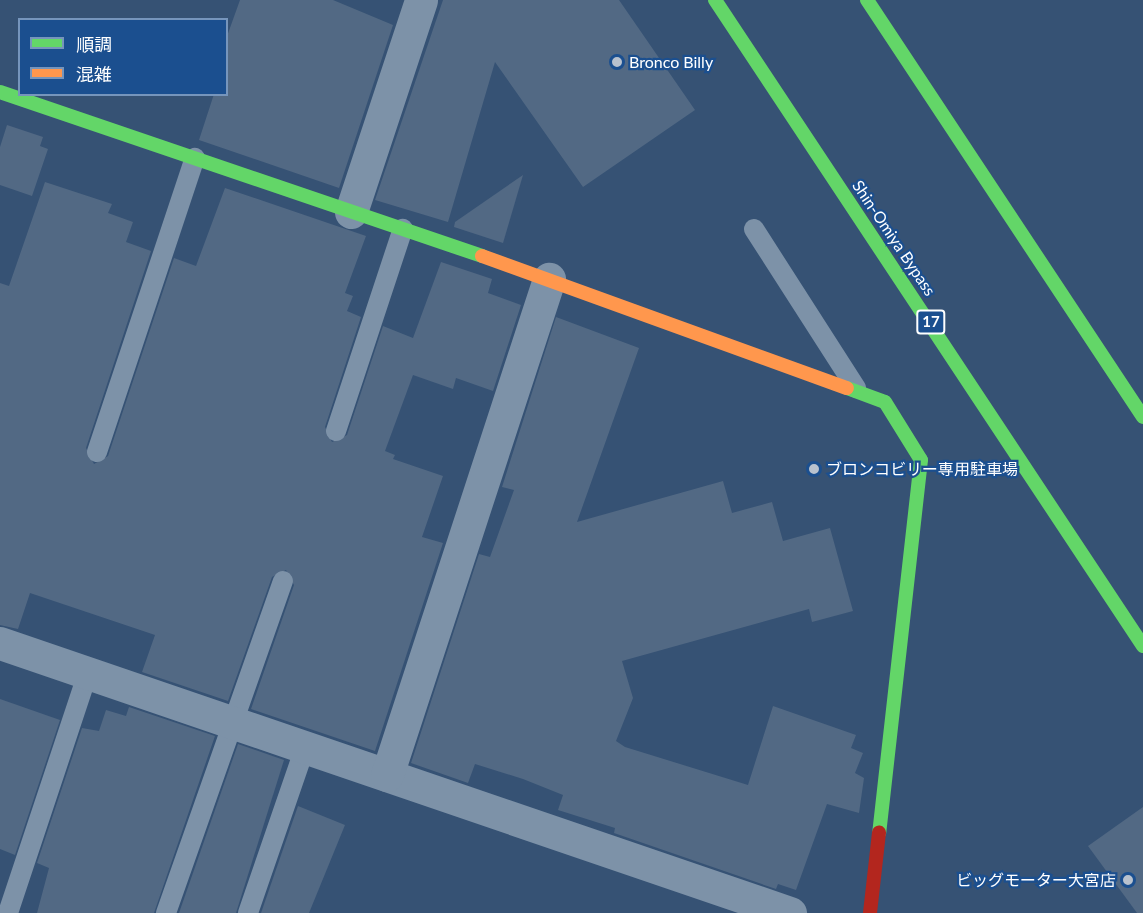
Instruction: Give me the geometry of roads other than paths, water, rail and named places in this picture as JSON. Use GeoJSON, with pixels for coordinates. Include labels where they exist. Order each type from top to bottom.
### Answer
{"type":"FeatureCollection","features":[{"type":"Feature","properties":{"kind":"main road","name":"Shin-Omiya Bypass"},"geometry":{"type":"LineString","coordinates":[[715,0],[1143,646]]}},
{"type":"Feature","properties":{"kind":"main road"},"geometry":{"type":"LineString","coordinates":[[867,0],[1143,417]]}},
{"type":"Feature","properties":{"kind":"main road"},"geometry":{"type":"LineString","coordinates":[[0,92],[549,279],[856,388],[885,402],[921,460],[870,913]]}},
{"type":"Feature","properties":{"kind":"street"},"geometry":{"type":"LineString","coordinates":[[351,212],[421,0]]}},
{"type":"Feature","properties":{"kind":"street"},"geometry":{"type":"LineString","coordinates":[[387,775],[549,279]]}},
{"type":"Feature","properties":{"kind":"street"},"geometry":{"type":"LineString","coordinates":[[0,643],[790,913]]}},
{"type":"Feature","properties":{"kind":"lane"},"geometry":{"type":"LineString","coordinates":[[97,452],[195,158]]}},
{"type":"Feature","properties":{"kind":"lane"},"geometry":{"type":"LineString","coordinates":[[336,431],[403,229]]}},
{"type":"Feature","properties":{"kind":"lane"},"geometry":{"type":"LineString","coordinates":[[754,229],[856,388]]}},
{"type":"Feature","properties":{"kind":"lane"},"geometry":{"type":"LineString","coordinates":[[166,913],[230,721],[283,581]]}},
{"type":"Feature","properties":{"kind":"lane"},"geometry":{"type":"LineString","coordinates":[[8,913],[88,673]]}},
{"type":"Feature","properties":{"kind":"lane"},"geometry":{"type":"LineString","coordinates":[[248,913],[305,747]]}},
{"type":"Feature","properties":{"kind":"place","name":"Bronco Billy"},"geometry":{"type":"Point","coordinates":[617,62]}},
{"type":"Feature","properties":{"kind":"place","name":"ブロンコビリー専用駐車場"},"geometry":{"type":"Point","coordinates":[814,469]}},
{"type":"Feature","properties":{"kind":"place","name":"ビッグモーター大宮店"},"geometry":{"type":"Point","coordinates":[1128,880]}}]}
